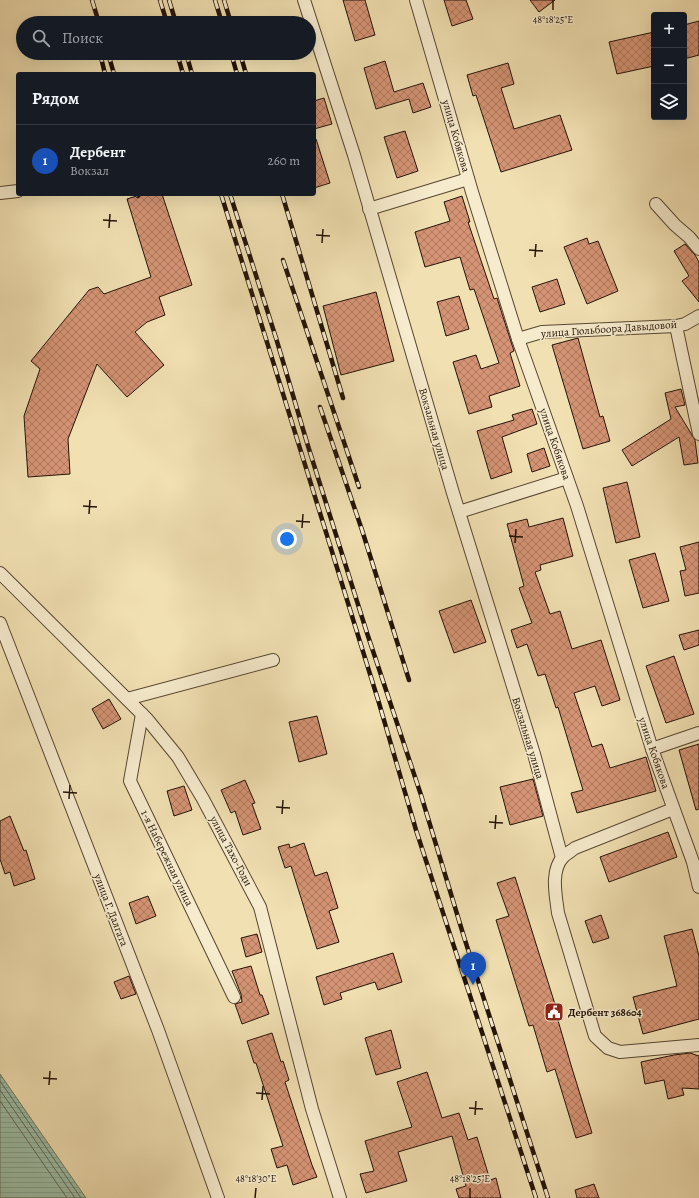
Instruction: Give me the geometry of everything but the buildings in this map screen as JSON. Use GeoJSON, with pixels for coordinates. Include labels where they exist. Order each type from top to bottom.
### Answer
{"type":"FeatureCollection","features":[{"type":"Feature","properties":{"kind":"street","name":"Вокзальная улица"},"geometry":{"type":"LineString","coordinates":[[304,0],[309,16]]}},
{"type":"Feature","properties":{"kind":"street","name":"улица Кобякова"},"geometry":{"type":"LineString","coordinates":[[416,0],[468,179],[518,339],[567,478],[652,749],[693,862],[699,887]]}},
{"type":"Feature","properties":{"kind":"street","name":"Вокзальная улица"},"geometry":{"type":"LineString","coordinates":[[316,37],[354,155],[459,512],[534,754],[562,858]]}},
{"type":"Feature","properties":{"kind":"street"},"geometry":{"type":"LineString","coordinates":[[369,209],[468,179]]}},
{"type":"Feature","properties":{"kind":"street"},"geometry":{"type":"LineString","coordinates":[[0,193],[16,191]]}},
{"type":"Feature","properties":{"kind":"street"},"geometry":{"type":"LineString","coordinates":[[656,204],[699,249]]}},
{"type":"Feature","properties":{"kind":"street","name":"улица Гюльбоора Давыдовой"},"geometry":{"type":"LineString","coordinates":[[518,339],[542,332],[676,326],[685,324],[699,316]]}},
{"type":"Feature","properties":{"kind":"street"},"geometry":{"type":"LineString","coordinates":[[676,326],[699,434]]}},
{"type":"Feature","properties":{"kind":"street"},"geometry":{"type":"LineString","coordinates":[[459,512],[567,478]]}},
{"type":"Feature","properties":{"kind":"street","name":"улица Тахо-Годи"},"geometry":{"type":"LineString","coordinates":[[0,573],[142,714],[178,757],[203,799],[260,907],[312,1109],[340,1198]]}},
{"type":"Feature","properties":{"kind":"street","name":"улица Г. Далгата"},"geometry":{"type":"LineString","coordinates":[[0,623],[158,1030],[218,1198]]}},
{"type":"Feature","properties":{"kind":"street"},"geometry":{"type":"LineString","coordinates":[[127,699],[273,660]]}},
{"type":"Feature","properties":{"kind":"street","name":"1-я Набережная улица"},"geometry":{"type":"LineString","coordinates":[[142,714],[130,781],[234,997]]}},
{"type":"Feature","properties":{"kind":"street"},"geometry":{"type":"LineString","coordinates":[[652,749],[699,733]]}},
{"type":"Feature","properties":{"kind":"street"},"geometry":{"type":"LineString","coordinates":[[673,809],[575,848],[562,858],[557,869],[555,882],[558,913],[595,1036],[608,1048],[620,1052],[699,1045]]}},
{"type":"Feature","properties":{"kind":"water"},"geometry":{"type":"Polygon","coordinates":[[[0,1074],[86,1198],[0,1198],[0,1074]]]}},
{"type":"Feature","properties":{"kind":"railway"},"geometry":{"type":"LineString","coordinates":[[92,0],[97,16]]}},
{"type":"Feature","properties":{"kind":"railway"},"geometry":{"type":"LineString","coordinates":[[160,0],[165,16]]}},
{"type":"Feature","properties":{"kind":"railway"},"geometry":{"type":"LineString","coordinates":[[169,0],[174,16]]}},
{"type":"Feature","properties":{"kind":"railway"},"geometry":{"type":"LineString","coordinates":[[215,0],[220,16]]}},
{"type":"Feature","properties":{"kind":"railway"},"geometry":{"type":"LineString","coordinates":[[224,0],[229,16]]}},
{"type":"Feature","properties":{"kind":"railway"},"geometry":{"type":"LineString","coordinates":[[102,60],[105,72]]}},
{"type":"Feature","properties":{"kind":"railway"},"geometry":{"type":"LineString","coordinates":[[110,60],[113,72]]}},
{"type":"Feature","properties":{"kind":"railway"},"geometry":{"type":"LineString","coordinates":[[179,60],[182,72]]}},
{"type":"Feature","properties":{"kind":"railway"},"geometry":{"type":"LineString","coordinates":[[188,60],[191,72]]}},
{"type":"Feature","properties":{"kind":"railway"},"geometry":{"type":"LineString","coordinates":[[233,60],[236,72]]}},
{"type":"Feature","properties":{"kind":"railway"},"geometry":{"type":"LineString","coordinates":[[242,60],[245,72]]}},
{"type":"Feature","properties":{"kind":"railway"},"geometry":{"type":"LineString","coordinates":[[222,196],[379,703],[416,830],[536,1198]]}},
{"type":"Feature","properties":{"kind":"railway"},"geometry":{"type":"LineString","coordinates":[[231,196],[367,633],[421,795],[464,937],[548,1198]]}},
{"type":"Feature","properties":{"kind":"railway"},"geometry":{"type":"LineString","coordinates":[[283,196],[343,398]]}},
{"type":"Feature","properties":{"kind":"railway"},"geometry":{"type":"LineString","coordinates":[[283,260],[359,487]]}},
{"type":"Feature","properties":{"kind":"railway"},"geometry":{"type":"LineString","coordinates":[[320,407],[362,530],[409,680]]}},
{"type":"Feature","properties":{"kind":"place","name":"Дербент"},"geometry":{"type":"Point","coordinates":[473,985]}},
{"type":"Feature","properties":{"kind":"place","name":"Дербент 368604"},"geometry":{"type":"Point","coordinates":[554,1012]}}]}
